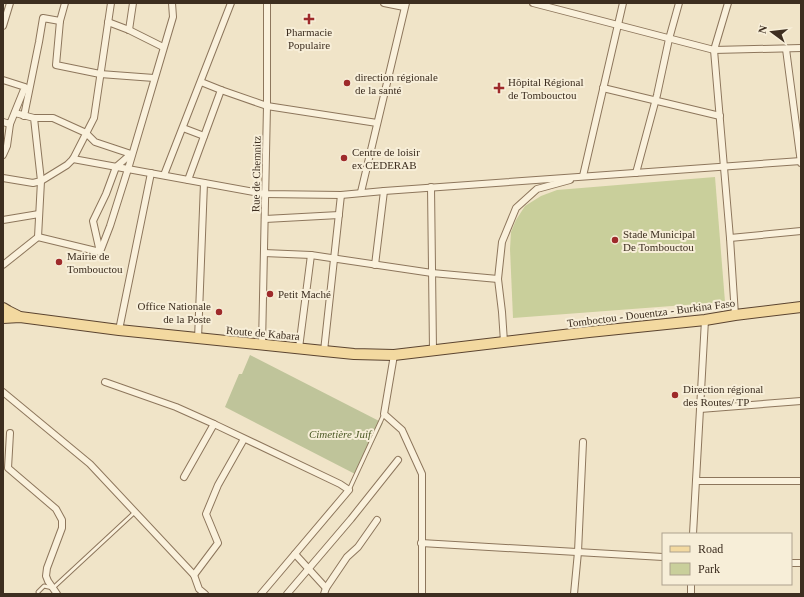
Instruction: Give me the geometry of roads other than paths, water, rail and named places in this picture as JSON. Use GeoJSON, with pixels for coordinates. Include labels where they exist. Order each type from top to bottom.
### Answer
{"type":"FeatureCollection","features":[{"type":"Feature","properties":{"kind":"main road","name":"Tomboctou - Douentza - Burkina Faso"},"geometry":{"type":"LineString","coordinates":[[504,342],[705,320],[801,307]]}},
{"type":"Feature","properties":{"kind":"main road"},"geometry":{"type":"LineString","coordinates":[[3,308],[20,317]]}},
{"type":"Feature","properties":{"kind":"main road","name":"Route de Kabara"},"geometry":{"type":"LineString","coordinates":[[20,317],[198,339],[354,354],[394,354],[504,342]]}},
{"type":"Feature","properties":{"kind":"main road"},"geometry":{"type":"LineString","coordinates":[[3,318],[20,317]]}},
{"type":"Feature","properties":{"kind":"street"},"geometry":{"type":"LineString","coordinates":[[3,26],[10,3]]}},
{"type":"Feature","properties":{"kind":"street"},"geometry":{"type":"LineString","coordinates":[[66,3],[60,21],[56,66],[100,74],[154,78]]}},
{"type":"Feature","properties":{"kind":"street"},"geometry":{"type":"LineString","coordinates":[[3,178],[33,182],[41,181],[67,165],[73,159],[94,118],[111,3]]}},
{"type":"Feature","properties":{"kind":"street"},"geometry":{"type":"LineString","coordinates":[[129,30],[134,3]]}},
{"type":"Feature","properties":{"kind":"street"},"geometry":{"type":"LineString","coordinates":[[100,252],[128,169],[172,17],[172,3]]}},
{"type":"Feature","properties":{"kind":"street"},"geometry":{"type":"LineString","coordinates":[[164,176],[231,3]]}},
{"type":"Feature","properties":{"kind":"street","name":"Rue de Chemnitz"},"geometry":{"type":"LineString","coordinates":[[262,345],[267,106],[267,3]]}},
{"type":"Feature","properties":{"kind":"street"},"geometry":{"type":"LineString","coordinates":[[361,192],[405,5],[384,3]]}},
{"type":"Feature","properties":{"kind":"street"},"geometry":{"type":"LineString","coordinates":[[533,3],[543,4],[714,50],[801,48]]}},
{"type":"Feature","properties":{"kind":"street"},"geometry":{"type":"LineString","coordinates":[[583,176],[623,3]]}},
{"type":"Feature","properties":{"kind":"street"},"geometry":{"type":"LineString","coordinates":[[636,173],[679,3]]}},
{"type":"Feature","properties":{"kind":"street"},"geometry":{"type":"LineString","coordinates":[[728,3],[714,50],[735,315]]}},
{"type":"Feature","properties":{"kind":"street"},"geometry":{"type":"LineString","coordinates":[[24,116],[43,18],[60,21]]}},
{"type":"Feature","properties":{"kind":"street"},"geometry":{"type":"LineString","coordinates":[[108,22],[129,30],[163,47]]}},
{"type":"Feature","properties":{"kind":"street"},"geometry":{"type":"LineString","coordinates":[[73,159],[265,194],[341,195],[384,190],[801,162],[786,49]]}},
{"type":"Feature","properties":{"kind":"street"},"geometry":{"type":"LineString","coordinates":[[3,80],[25,87],[10,124],[7,146],[3,155]]}},
{"type":"Feature","properties":{"kind":"street"},"geometry":{"type":"LineString","coordinates":[[201,82],[267,106],[377,123]]}},
{"type":"Feature","properties":{"kind":"street"},"geometry":{"type":"LineString","coordinates":[[603,88],[720,116]]}},
{"type":"Feature","properties":{"kind":"street"},"geometry":{"type":"LineString","coordinates":[[188,180],[221,90]]}},
{"type":"Feature","properties":{"kind":"street"},"geometry":{"type":"LineString","coordinates":[[15,113],[34,118],[53,118],[86,133],[95,142],[132,154]]}},
{"type":"Feature","properties":{"kind":"street"},"geometry":{"type":"LineString","coordinates":[[3,265],[38,237],[41,181],[34,118]]}},
{"type":"Feature","properties":{"kind":"street"},"geometry":{"type":"LineString","coordinates":[[3,122],[10,124]]}},
{"type":"Feature","properties":{"kind":"street"},"geometry":{"type":"LineString","coordinates":[[183,128],[204,136]]}},
{"type":"Feature","properties":{"kind":"street"},"geometry":{"type":"LineString","coordinates":[[100,252],[93,221],[106,194],[116,167],[132,154]]}},
{"type":"Feature","properties":{"kind":"street"},"geometry":{"type":"LineString","coordinates":[[119,330],[150,173]]}},
{"type":"Feature","properties":{"kind":"street"},"geometry":{"type":"LineString","coordinates":[[504,342],[498,279],[502,242],[516,208],[537,190],[583,176]]}},
{"type":"Feature","properties":{"kind":"street"},"geometry":{"type":"LineString","coordinates":[[198,339],[204,183]]}},
{"type":"Feature","properties":{"kind":"street"},"geometry":{"type":"LineString","coordinates":[[431,187],[433,350]]}},
{"type":"Feature","properties":{"kind":"street"},"geometry":{"type":"LineString","coordinates":[[375,265],[384,190]]}},
{"type":"Feature","properties":{"kind":"street"},"geometry":{"type":"LineString","coordinates":[[324,351],[341,195]]}},
{"type":"Feature","properties":{"kind":"street"},"geometry":{"type":"LineString","coordinates":[[3,220],[39,214]]}},
{"type":"Feature","properties":{"kind":"street"},"geometry":{"type":"LineString","coordinates":[[265,219],[339,215]]}},
{"type":"Feature","properties":{"kind":"street"},"geometry":{"type":"LineString","coordinates":[[730,238],[801,231]]}},
{"type":"Feature","properties":{"kind":"street"},"geometry":{"type":"LineString","coordinates":[[38,237],[100,252]]}},
{"type":"Feature","properties":{"kind":"street"},"geometry":{"type":"LineString","coordinates":[[264,253],[312,255],[432,273],[498,279]]}},
{"type":"Feature","properties":{"kind":"street"},"geometry":{"type":"LineString","coordinates":[[299,348],[312,255]]}},
{"type":"Feature","properties":{"kind":"street"},"geometry":{"type":"LineString","coordinates":[[693,533],[705,320]]}},
{"type":"Feature","properties":{"kind":"street"},"geometry":{"type":"LineString","coordinates":[[394,354],[384,414],[402,430],[422,474],[422,594]]}},
{"type":"Feature","properties":{"kind":"street"},"geometry":{"type":"LineString","coordinates":[[105,382],[176,407],[340,484],[349,490],[261,594]]}},
{"type":"Feature","properties":{"kind":"street"},"geometry":{"type":"LineString","coordinates":[[3,392],[90,464],[194,575],[199,589],[203,593]]}},
{"type":"Feature","properties":{"kind":"street"},"geometry":{"type":"LineString","coordinates":[[700,409],[801,401]]}},
{"type":"Feature","properties":{"kind":"street"},"geometry":{"type":"LineString","coordinates":[[184,477],[214,424]]}},
{"type":"Feature","properties":{"kind":"street"},"geometry":{"type":"LineString","coordinates":[[10,433],[8,468],[56,509],[62,520],[62,528],[47,568],[46,576],[55,591]]}},
{"type":"Feature","properties":{"kind":"street"},"geometry":{"type":"LineString","coordinates":[[194,575],[218,543],[206,514],[218,485],[244,438]]}},
{"type":"Feature","properties":{"kind":"street"},"geometry":{"type":"LineString","coordinates":[[574,594],[578,552],[583,442]]}},
{"type":"Feature","properties":{"kind":"street"},"geometry":{"type":"LineString","coordinates":[[287,594],[398,460]]}},
{"type":"Feature","properties":{"kind":"street"},"geometry":{"type":"LineString","coordinates":[[696,481],[801,481]]}},
{"type":"Feature","properties":{"kind":"street"},"geometry":{"type":"LineString","coordinates":[[295,554],[309,569],[325,591],[347,557],[358,546],[377,520]]}},
{"type":"Feature","properties":{"kind":"street"},"geometry":{"type":"LineString","coordinates":[[422,543],[662,557]]}},
{"type":"Feature","properties":{"kind":"lane"},"geometry":{"type":"LineString","coordinates":[[349,490],[384,414]]}},
{"type":"Feature","properties":{"kind":"lane"},"geometry":{"type":"LineString","coordinates":[[38,592],[44,586],[55,591],[135,512]]}},
{"type":"Feature","properties":{"kind":"place","name":"Pharmacie Populaire"},"geometry":{"type":"Point","coordinates":[309,19]}},
{"type":"Feature","properties":{"kind":"place","name":"direction régionale de la santé"},"geometry":{"type":"Point","coordinates":[347,83]}},
{"type":"Feature","properties":{"kind":"place","name":"Hôpital Régional de Tombouctou"},"geometry":{"type":"Point","coordinates":[499,88]}},
{"type":"Feature","properties":{"kind":"place","name":"Centre de loisir ex CEDERAB"},"geometry":{"type":"Point","coordinates":[344,158]}},
{"type":"Feature","properties":{"kind":"place","name":"Stade Municipal De Tombouctou"},"geometry":{"type":"Point","coordinates":[615,240]}},
{"type":"Feature","properties":{"kind":"place","name":"Mairie de Tombouctou"},"geometry":{"type":"Point","coordinates":[59,262]}},
{"type":"Feature","properties":{"kind":"place","name":"Petit Maché"},"geometry":{"type":"Point","coordinates":[270,294]}},
{"type":"Feature","properties":{"kind":"place","name":"Office Nationale de la Poste"},"geometry":{"type":"Point","coordinates":[219,312]}},
{"type":"Feature","properties":{"kind":"place","name":"Direction régional des Routes/ TP"},"geometry":{"type":"Point","coordinates":[675,395]}},
{"type":"Feature","properties":{"kind":"park label","name":"Cimetière Juif"},"geometry":{"type":"Point","coordinates":[340,434]}}]}
